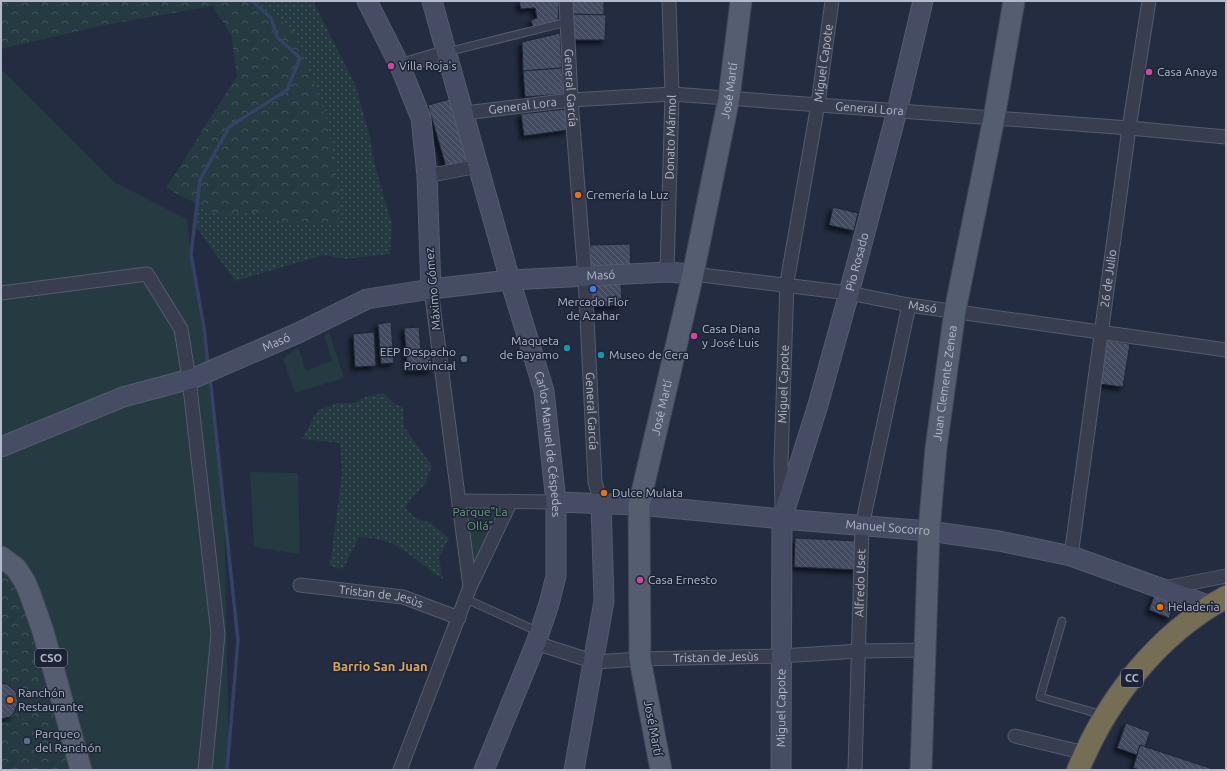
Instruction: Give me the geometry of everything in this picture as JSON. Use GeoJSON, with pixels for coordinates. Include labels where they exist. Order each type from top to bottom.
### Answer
{"type":"FeatureCollection","features":[{"type":"Feature","properties":{"kind":"highway","name":"CC"},"geometry":{"type":"LineString","coordinates":[[1081,762],[1104,715],[1120,692],[1177,631],[1221,605]]}},
{"type":"Feature","properties":{"kind":"main road","name":"José Martí"},"geometry":{"type":"LineString","coordinates":[[661,770],[640,659],[639,505],[693,274],[729,98],[741,1]]}},
{"type":"Feature","properties":{"kind":"main road","name":"Juan Clemente Zenea"},"geometry":{"type":"LineString","coordinates":[[921,770],[928,531],[936,448],[955,311],[994,118],[1014,1]]}},
{"type":"Feature","properties":{"kind":"main road","name":"CSO"},"geometry":{"type":"LineString","coordinates":[[1,557],[16,568],[25,582],[30,594],[43,631],[81,770]]}},
{"type":"Feature","properties":{"kind":"street","name":"Máximo Gómez"},"geometry":{"type":"LineString","coordinates":[[367,1],[400,66],[421,118],[427,176],[430,289],[470,586]]}},
{"type":"Feature","properties":{"kind":"street","name":"Carlos Manuel de Céspedes"},"geometry":{"type":"LineString","coordinates":[[432,1],[465,113],[478,166],[510,280],[544,391],[556,502],[556,576],[537,637],[484,770]]}},
{"type":"Feature","properties":{"kind":"street","name":"General García"},"geometry":{"type":"LineString","coordinates":[[566,1],[571,100],[585,277],[595,482],[601,503],[604,601],[595,662],[574,770]]}},
{"type":"Feature","properties":{"kind":"street","name":"Donato Mármol"},"geometry":{"type":"LineString","coordinates":[[667,272],[672,94],[669,1]]}},
{"type":"Feature","properties":{"kind":"street","name":"Miguel Capote"},"geometry":{"type":"LineString","coordinates":[[781,770],[781,462],[787,286],[818,104],[832,1]]}},
{"type":"Feature","properties":{"kind":"street","name":"Pio Rosado"},"geometry":{"type":"LineString","coordinates":[[782,519],[818,405],[849,294],[897,111],[923,1]]}},
{"type":"Feature","properties":{"kind":"street","name":"26 de Julio"},"geometry":{"type":"LineString","coordinates":[[1071,556],[1103,332],[1129,128],[1149,1]]}},
{"type":"Feature","properties":{"kind":"street"},"geometry":{"type":"LineString","coordinates":[[400,66],[447,52]]}},
{"type":"Feature","properties":{"kind":"street","name":"General Lora"},"geometry":{"type":"LineString","coordinates":[[465,113],[571,100],[672,94],[1129,128],[1226,137]]}},
{"type":"Feature","properties":{"kind":"street"},"geometry":{"type":"LineString","coordinates":[[427,176],[478,166]]}},
{"type":"Feature","properties":{"kind":"street","name":"Masó"},"geometry":{"type":"LineString","coordinates":[[7,444],[123,397],[191,379],[216,369],[298,332],[367,298],[510,280],[667,272],[693,274],[849,294],[909,305],[1226,350]]}},
{"type":"Feature","properties":{"kind":"street"},"geometry":{"type":"LineString","coordinates":[[1,293],[147,274],[181,329],[191,379],[218,634],[205,770]]}},
{"type":"Feature","properties":{"kind":"street","name":"Alfredo Uset"},"geometry":{"type":"LineString","coordinates":[[855,770],[860,651],[862,526],[909,305]]}},
{"type":"Feature","properties":{"kind":"street"},"geometry":{"type":"LineString","coordinates":[[1,458],[7,444]]}},
{"type":"Feature","properties":{"kind":"street"},"geometry":{"type":"LineString","coordinates":[[459,501],[556,502]]}},
{"type":"Feature","properties":{"kind":"street","name":"Máximo Gómez"},"geometry":{"type":"LineString","coordinates":[[400,770],[470,586],[511,501]]}},
{"type":"Feature","properties":{"kind":"street","name":"Manuel Socorro"},"geometry":{"type":"LineString","coordinates":[[556,502],[639,505],[928,531],[999,540],[1071,556],[1160,589],[1221,605]]}},
{"type":"Feature","properties":{"kind":"street"},"geometry":{"type":"LineString","coordinates":[[1160,589],[1226,576]]}},
{"type":"Feature","properties":{"kind":"street","name":"Tristan de Jesùs"},"geometry":{"type":"LineString","coordinates":[[300,585],[403,597],[459,618]]}},
{"type":"Feature","properties":{"kind":"street","name":"Tristan de Jesùs"},"geometry":{"type":"LineString","coordinates":[[537,637],[595,662],[640,659],[781,656],[860,651],[924,650]]}},
{"type":"Feature","properties":{"kind":"street"},"geometry":{"type":"LineString","coordinates":[[1015,736],[1081,762]]}},
{"type":"Feature","properties":{"kind":"lane"},"geometry":{"type":"LineString","coordinates":[[447,52],[567,22]]}},
{"type":"Feature","properties":{"kind":"lane","name":"Tristan de Jesùs"},"geometry":{"type":"LineString","coordinates":[[466,599],[537,637]]}},
{"type":"Feature","properties":{"kind":"lane"},"geometry":{"type":"LineString","coordinates":[[1062,621],[1040,697],[1104,715]]}},
{"type":"Feature","properties":{"kind":"green space"},"geometry":{"type":"Polygon","coordinates":[[[1,1],[253,1],[292,29],[313,79],[327,122],[338,184],[338,224],[293,225],[254,213],[218,215],[166,188],[237,76],[231,35],[213,6],[105,25],[1,49],[1,1]]]}},
{"type":"Feature","properties":{"kind":"green space"},"geometry":{"type":"Polygon","coordinates":[[[252,1],[315,1],[315,5],[356,86],[371,142],[375,166],[392,224],[390,254],[345,259],[323,255],[235,281],[195,225],[200,180],[229,127],[252,1]]]}},
{"type":"Feature","properties":{"kind":"green space"},"geometry":{"type":"Polygon","coordinates":[[[1,69],[114,182],[187,219],[191,254],[204,328],[224,501],[229,761],[227,770],[81,770],[43,631],[1,557],[1,69]]]}},
{"type":"Feature","properties":{"kind":"green space"},"geometry":{"type":"Polygon","coordinates":[[[329,332],[344,378],[295,393],[283,359],[298,347],[306,371],[332,360],[324,335],[329,332]]]}},
{"type":"Feature","properties":{"kind":"green space"},"geometry":{"type":"Polygon","coordinates":[[[384,393],[395,404],[403,408],[404,427],[432,466],[425,484],[412,497],[405,508],[417,519],[431,523],[449,538],[439,558],[443,579],[401,548],[385,541],[372,538],[359,537],[343,569],[330,566],[342,473],[340,443],[302,439],[318,410],[338,403],[354,403],[365,397],[384,393]]]}},
{"type":"Feature","properties":{"kind":"green space"},"geometry":{"type":"Polygon","coordinates":[[[250,472],[298,473],[300,554],[254,547],[250,472]]]}},
{"type":"Feature","properties":{"kind":"green space","name":"Parque\"La Ollá\""},"geometry":{"type":"Polygon","coordinates":[[[465,505],[499,507],[474,569],[465,505]]]}},
{"type":"Feature","properties":{"kind":"green space"},"geometry":{"type":"Polygon","coordinates":[[[1,557],[16,569],[81,770],[1,770],[1,557]]]}},
{"type":"Feature","properties":{"kind":"building"},"geometry":{"type":"Polygon","coordinates":[[[519,1],[559,1],[558,22],[533,28],[531,20],[537,18],[535,8],[521,9],[519,1]]]}},
{"type":"Feature","properties":{"kind":"building"},"geometry":{"type":"Polygon","coordinates":[[[572,1],[604,1],[604,15],[571,14],[572,1]]]}},
{"type":"Feature","properties":{"kind":"building"},"geometry":{"type":"Polygon","coordinates":[[[571,14],[606,15],[605,40],[571,40],[571,14]]]}},
{"type":"Feature","properties":{"kind":"building"},"geometry":{"type":"Polygon","coordinates":[[[560,33],[562,68],[523,71],[522,42],[560,33]]]}},
{"type":"Feature","properties":{"kind":"building"},"geometry":{"type":"Polygon","coordinates":[[[562,68],[564,94],[525,97],[523,71],[562,68]]]}},
{"type":"Feature","properties":{"kind":"building"},"geometry":{"type":"Polygon","coordinates":[[[454,98],[472,159],[446,167],[428,105],[454,98]]]}},
{"type":"Feature","properties":{"kind":"building"},"geometry":{"type":"Polygon","coordinates":[[[565,109],[568,130],[524,136],[521,114],[565,109]]]}},
{"type":"Feature","properties":{"kind":"building"},"geometry":{"type":"Polygon","coordinates":[[[833,207],[858,213],[854,231],[829,225],[833,207]]]}},
{"type":"Feature","properties":{"kind":"building"},"geometry":{"type":"Polygon","coordinates":[[[630,244],[631,269],[590,270],[590,245],[630,244]]]}},
{"type":"Feature","properties":{"kind":"building"},"geometry":{"type":"Polygon","coordinates":[[[621,280],[622,305],[592,307],[591,281],[621,280]]]}},
{"type":"Feature","properties":{"kind":"building"},"geometry":{"type":"Polygon","coordinates":[[[391,322],[394,363],[381,364],[378,324],[391,322]]]}},
{"type":"Feature","properties":{"kind":"building"},"geometry":{"type":"Polygon","coordinates":[[[419,327],[421,351],[430,350],[432,370],[408,371],[404,328],[419,327]]]}},
{"type":"Feature","properties":{"kind":"building"},"geometry":{"type":"Polygon","coordinates":[[[374,332],[376,366],[355,367],[353,334],[374,332]]]}},
{"type":"Feature","properties":{"kind":"building"},"geometry":{"type":"Polygon","coordinates":[[[1106,340],[1130,344],[1123,387],[1100,384],[1106,340]]]}},
{"type":"Feature","properties":{"kind":"building"},"geometry":{"type":"Polygon","coordinates":[[[795,538],[859,541],[858,570],[794,567],[795,538]]]}},
{"type":"Feature","properties":{"kind":"building"},"geometry":{"type":"Polygon","coordinates":[[[1155,593],[1176,600],[1169,618],[1149,610],[1155,593]]]}},
{"type":"Feature","properties":{"kind":"building","name":"Ranchón Restaurante"},"geometry":{"type":"Polygon","coordinates":[[[1,683],[7,684],[16,692],[18,702],[14,713],[10,717],[1,719],[1,683]]]}},
{"type":"Feature","properties":{"kind":"building"},"geometry":{"type":"Polygon","coordinates":[[[1126,723],[1150,732],[1145,747],[1140,745],[1137,755],[1117,748],[1126,723]]]}},
{"type":"Feature","properties":{"kind":"building"},"geometry":{"type":"Polygon","coordinates":[[[1140,745],[1213,769],[1140,770],[1133,768],[1140,745]]]}},
{"type":"Feature","properties":{"kind":"waterway"},"geometry":{"type":"LineString","coordinates":[[208,365],[204,328],[191,254],[200,180],[229,127],[287,90],[300,58],[277,37],[271,18],[252,1]]}},
{"type":"Feature","properties":{"kind":"waterway"},"geometry":{"type":"LineString","coordinates":[[210,377],[238,640],[227,770]]}},
{"type":"Feature","properties":{"kind":"place","name":"Villa Roja's"},"geometry":{"type":"Point","coordinates":[391,66]}},
{"type":"Feature","properties":{"kind":"place","name":"Casa Anaya"},"geometry":{"type":"Point","coordinates":[1149,72]}},
{"type":"Feature","properties":{"kind":"place","name":"Cremería la Luz"},"geometry":{"type":"Point","coordinates":[578,195]}},
{"type":"Feature","properties":{"kind":"place","name":"Mercado Flor de Azahar"},"geometry":{"type":"Point","coordinates":[593,289]}},
{"type":"Feature","properties":{"kind":"place","name":"Casa Diana y José Luis"},"geometry":{"type":"Point","coordinates":[694,336]}},
{"type":"Feature","properties":{"kind":"place","name":"Maqueta de Bayamo"},"geometry":{"type":"Point","coordinates":[567,348]}},
{"type":"Feature","properties":{"kind":"place","name":"Museo de Cera"},"geometry":{"type":"Point","coordinates":[601,355]}},
{"type":"Feature","properties":{"kind":"place","name":"EEP Despacho Provincial"},"geometry":{"type":"Point","coordinates":[464,359]}},
{"type":"Feature","properties":{"kind":"place","name":"Dulce Mulata"},"geometry":{"type":"Point","coordinates":[604,493]}},
{"type":"Feature","properties":{"kind":"place","name":"Casa Ernesto"},"geometry":{"type":"Point","coordinates":[640,580]}},
{"type":"Feature","properties":{"kind":"place","name":"Heladeria"},"geometry":{"type":"Point","coordinates":[1160,607]}},
{"type":"Feature","properties":{"kind":"place","name":"Ranchón Restaurante"},"geometry":{"type":"Point","coordinates":[10,700]}},
{"type":"Feature","properties":{"kind":"place","name":"Parqueo del Ranchón"},"geometry":{"type":"Point","coordinates":[27,741]}},
{"type":"Feature","properties":{"kind":"district","name":"Barrio San Juan"},"geometry":{"type":"Point","coordinates":[380,666]}}]}
